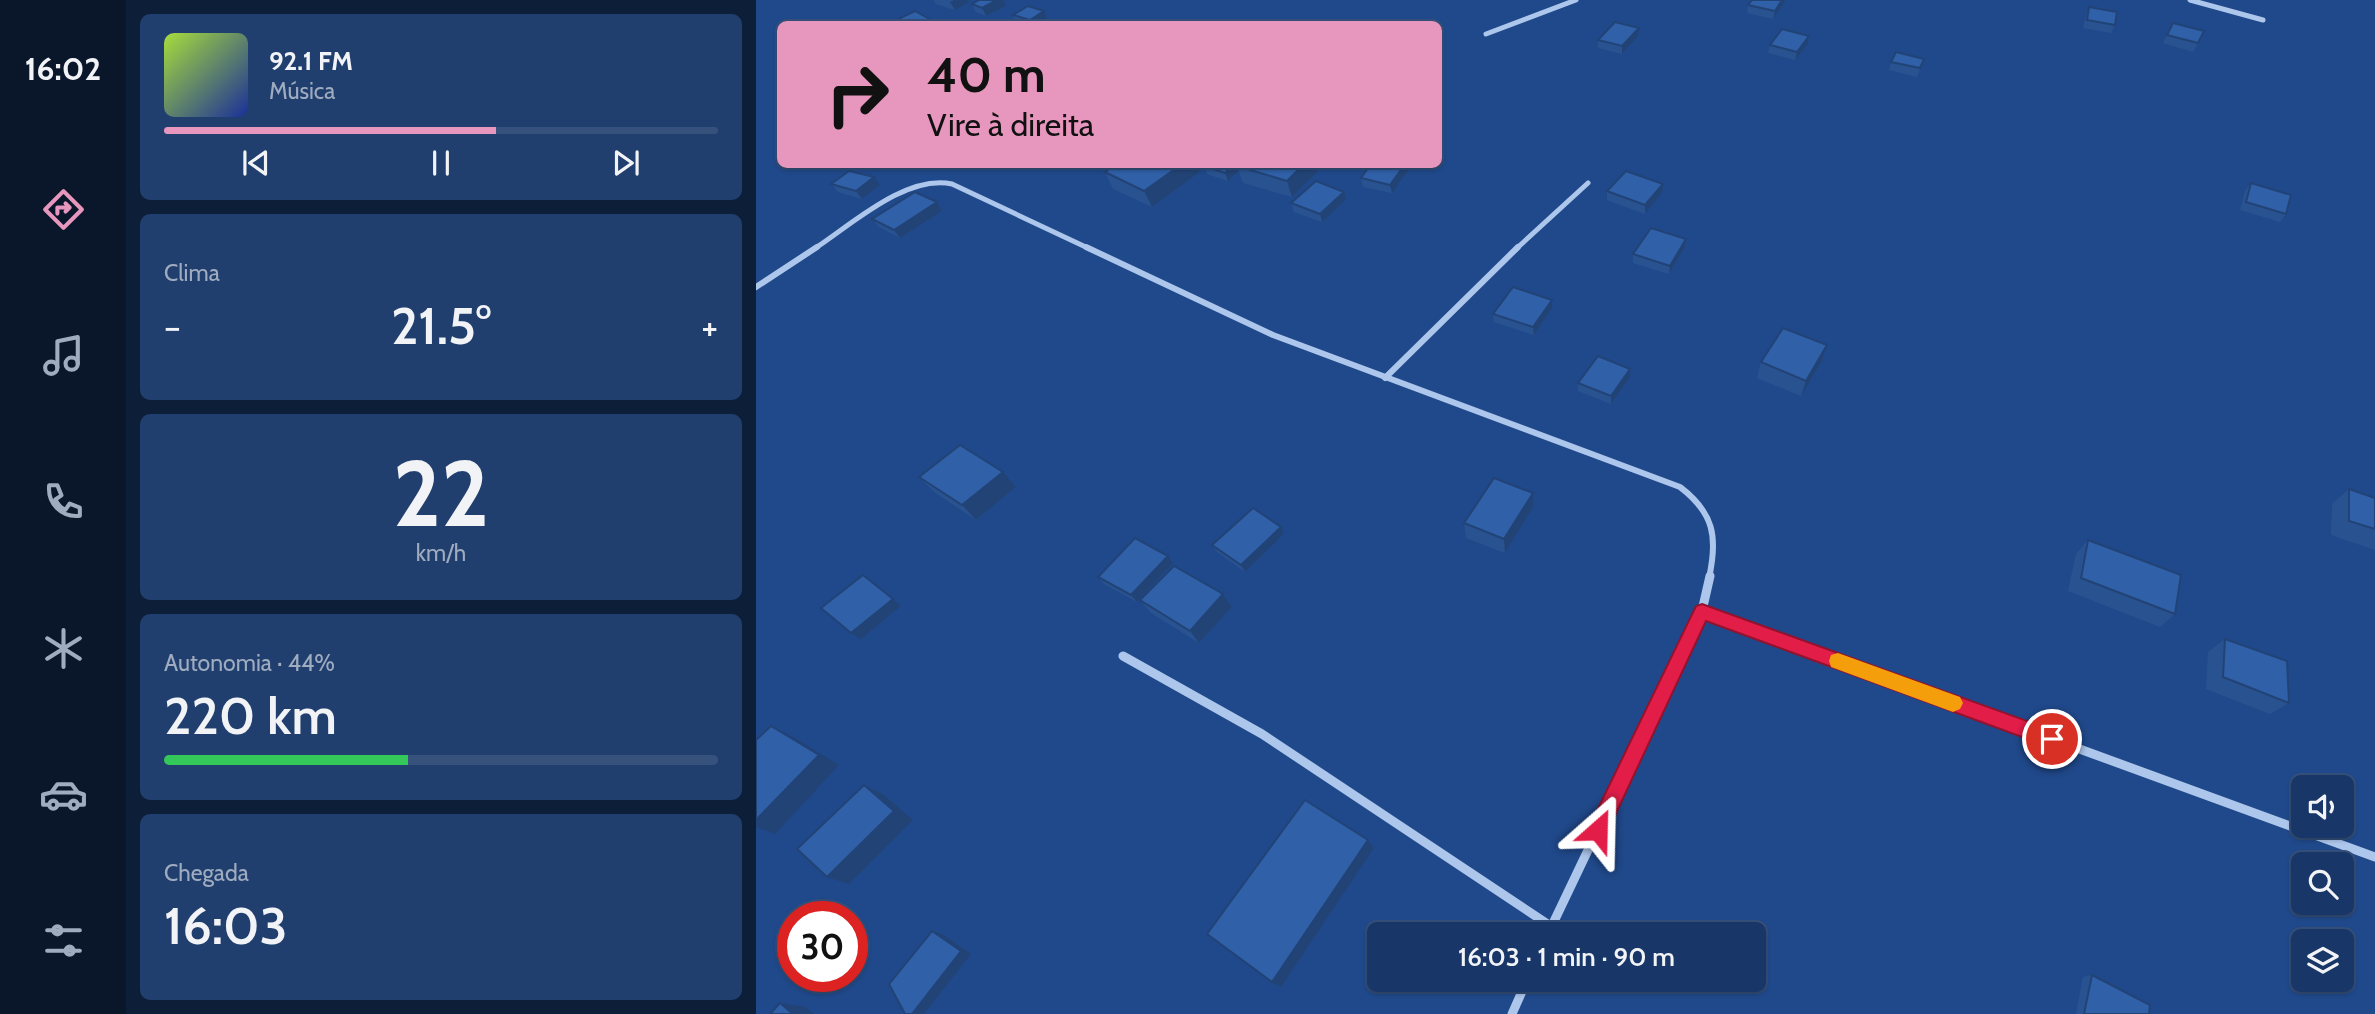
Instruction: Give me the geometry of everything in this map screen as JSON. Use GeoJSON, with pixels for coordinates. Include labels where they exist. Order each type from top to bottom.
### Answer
{"type":"FeatureCollection","features":[{"type":"Feature","properties":{"kind":"street"},"geometry":{"type":"LineString","coordinates":[[1486,34],[1576,0]]}},
{"type":"Feature","properties":{"kind":"street"},"geometry":{"type":"LineString","coordinates":[[2190,0],[2263,20]]}},
{"type":"Feature","properties":{"kind":"street"},"geometry":{"type":"LineString","coordinates":[[756,287],[903,191],[921,182],[936,180],[952,184],[1273,335],[1680,487],[1701,504],[1712,529],[1712,565],[1702,611],[1554,922]]}},
{"type":"Feature","properties":{"kind":"street"},"geometry":{"type":"LineString","coordinates":[[1385,378],[1495,268],[1588,183]]}},
{"type":"Feature","properties":{"kind":"street"},"geometry":{"type":"LineString","coordinates":[[1702,611],[2375,857]]}},
{"type":"Feature","properties":{"kind":"street"},"geometry":{"type":"LineString","coordinates":[[1124,656],[1262,734],[1537,922]]}},
{"type":"Feature","properties":{"kind":"street"},"geometry":{"type":"LineString","coordinates":[[1512,1014],[1522,992]]}},
{"type":"Feature","properties":{"kind":"building"},"geometry":{"type":"Polygon","coordinates":[[[979,0],[997,0],[982,8],[972,4],[979,0]]]}},
{"type":"Feature","properties":{"kind":"building"},"geometry":{"type":"Polygon","coordinates":[[[1752,0],[1782,0],[1775,11],[1748,5],[1752,0]]]}},
{"type":"Feature","properties":{"kind":"building"},"geometry":{"type":"Polygon","coordinates":[[[1028,6],[1044,11],[1030,20],[1013,15],[1028,6]]]}},
{"type":"Feature","properties":{"kind":"building"},"geometry":{"type":"Polygon","coordinates":[[[2089,7],[2117,12],[2115,25],[2087,20],[2089,7]]]}},
{"type":"Feature","properties":{"kind":"building"},"geometry":{"type":"Polygon","coordinates":[[[915,11],[933,21],[894,21],[915,11]]]}},
{"type":"Feature","properties":{"kind":"building"},"geometry":{"type":"Polygon","coordinates":[[[1615,22],[1639,28],[1622,46],[1598,40],[1615,22]]]}},
{"type":"Feature","properties":{"kind":"building"},"geometry":{"type":"Polygon","coordinates":[[[2173,23],[2204,31],[2198,43],[2167,35],[2173,23]]]}},
{"type":"Feature","properties":{"kind":"building"},"geometry":{"type":"Polygon","coordinates":[[[1782,29],[1809,36],[1797,52],[1770,45],[1782,29]]]}},
{"type":"Feature","properties":{"kind":"building"},"geometry":{"type":"Polygon","coordinates":[[[1896,52],[1924,59],[1920,68],[1891,62],[1896,52]]]}},
{"type":"Feature","properties":{"kind":"building"},"geometry":{"type":"Polygon","coordinates":[[[1111,168],[1176,168],[1144,191],[1105,172],[1111,168]]]}},
{"type":"Feature","properties":{"kind":"building"},"geometry":{"type":"Polygon","coordinates":[[[1210,168],[1230,168],[1225,173],[1210,168]]]}},
{"type":"Feature","properties":{"kind":"building"},"geometry":{"type":"Polygon","coordinates":[[[1244,168],[1300,168],[1287,181],[1244,168]]]}},
{"type":"Feature","properties":{"kind":"building"},"geometry":{"type":"Polygon","coordinates":[[[1368,168],[1402,168],[1390,185],[1361,178],[1368,168]]]}},
{"type":"Feature","properties":{"kind":"building"},"geometry":{"type":"Polygon","coordinates":[[[849,171],[874,177],[856,191],[831,184],[849,171]]]}},
{"type":"Feature","properties":{"kind":"building"},"geometry":{"type":"Polygon","coordinates":[[[1626,171],[1663,184],[1645,205],[1607,191],[1626,171]]]}},
{"type":"Feature","properties":{"kind":"building"},"geometry":{"type":"Polygon","coordinates":[[[1316,181],[1344,192],[1320,214],[1291,203],[1316,181]]]}},
{"type":"Feature","properties":{"kind":"building"},"geometry":{"type":"Polygon","coordinates":[[[2251,183],[2291,195],[2286,214],[2246,202],[2251,183]]]}},
{"type":"Feature","properties":{"kind":"building"},"geometry":{"type":"Polygon","coordinates":[[[915,192],[937,202],[894,230],[872,219],[915,192]]]}},
{"type":"Feature","properties":{"kind":"building"},"geometry":{"type":"Polygon","coordinates":[[[1651,228],[1686,239],[1670,266],[1633,254],[1651,228]]]}},
{"type":"Feature","properties":{"kind":"building"},"geometry":{"type":"Polygon","coordinates":[[[1513,287],[1552,300],[1533,327],[1493,314],[1513,287]]]}},
{"type":"Feature","properties":{"kind":"building"},"geometry":{"type":"Polygon","coordinates":[[[1783,328],[1827,345],[1806,381],[1761,362],[1783,328]]]}},
{"type":"Feature","properties":{"kind":"building"},"geometry":{"type":"Polygon","coordinates":[[[1598,356],[1630,369],[1611,396],[1578,383],[1598,356]]]}},
{"type":"Feature","properties":{"kind":"building"},"geometry":{"type":"Polygon","coordinates":[[[960,445],[1003,472],[962,505],[919,477],[960,445]]]}},
{"type":"Feature","properties":{"kind":"building"},"geometry":{"type":"Polygon","coordinates":[[[1494,478],[1533,493],[1504,539],[1464,523],[1494,478]]]}},
{"type":"Feature","properties":{"kind":"building"},"geometry":{"type":"Polygon","coordinates":[[[2349,489],[2375,498],[2375,529],[2349,521],[2349,489]]]}},
{"type":"Feature","properties":{"kind":"building"},"geometry":{"type":"Polygon","coordinates":[[[1253,508],[1281,527],[1241,565],[1212,545],[1253,508]]]}},
{"type":"Feature","properties":{"kind":"building"},"geometry":{"type":"Polygon","coordinates":[[[1135,538],[1168,556],[1131,595],[1098,577],[1135,538]]]}},
{"type":"Feature","properties":{"kind":"building"},"geometry":{"type":"Polygon","coordinates":[[[2088,540],[2181,575],[2175,614],[2081,578],[2088,540]]]}},
{"type":"Feature","properties":{"kind":"building"},"geometry":{"type":"Polygon","coordinates":[[[1174,566],[1223,594],[1190,631],[1140,600],[1174,566]]]}},
{"type":"Feature","properties":{"kind":"building"},"geometry":{"type":"Polygon","coordinates":[[[863,575],[893,599],[851,633],[821,608],[863,575]]]}},
{"type":"Feature","properties":{"kind":"building"},"geometry":{"type":"Polygon","coordinates":[[[2225,639],[2287,661],[2289,703],[2223,677],[2225,639]]]}},
{"type":"Feature","properties":{"kind":"building"},"geometry":{"type":"Polygon","coordinates":[[[771,726],[819,755],[756,820],[756,740],[771,726]]]}},
{"type":"Feature","properties":{"kind":"building"},"geometry":{"type":"Polygon","coordinates":[[[864,785],[894,811],[827,877],[797,849],[864,785]]]}},
{"type":"Feature","properties":{"kind":"building"},"geometry":{"type":"Polygon","coordinates":[[[1305,800],[1368,840],[1272,982],[1207,934],[1305,800]]]}},
{"type":"Feature","properties":{"kind":"building"},"geometry":{"type":"Polygon","coordinates":[[[932,931],[961,951],[912,1014],[905,1014],[889,984],[932,931]]]}},
{"type":"Feature","properties":{"kind":"building"},"geometry":{"type":"Polygon","coordinates":[[[2092,975],[2150,1005],[2149,1014],[2084,1014],[2092,975]]]}},
{"type":"Feature","properties":{"kind":"building"},"geometry":{"type":"Polygon","coordinates":[[[780,1003],[793,1014],[770,1014],[780,1003]]]}},
{"type":"Feature","properties":{"kind":"slow traffic"},"geometry":{"type":"LineString","coordinates":[[1838,661],[1953,703]]}},
{"type":"Feature","properties":{"kind":"route"},"geometry":{"type":"LineString","coordinates":[[1598,830],[1702,611],[2052,739]]}}]}
